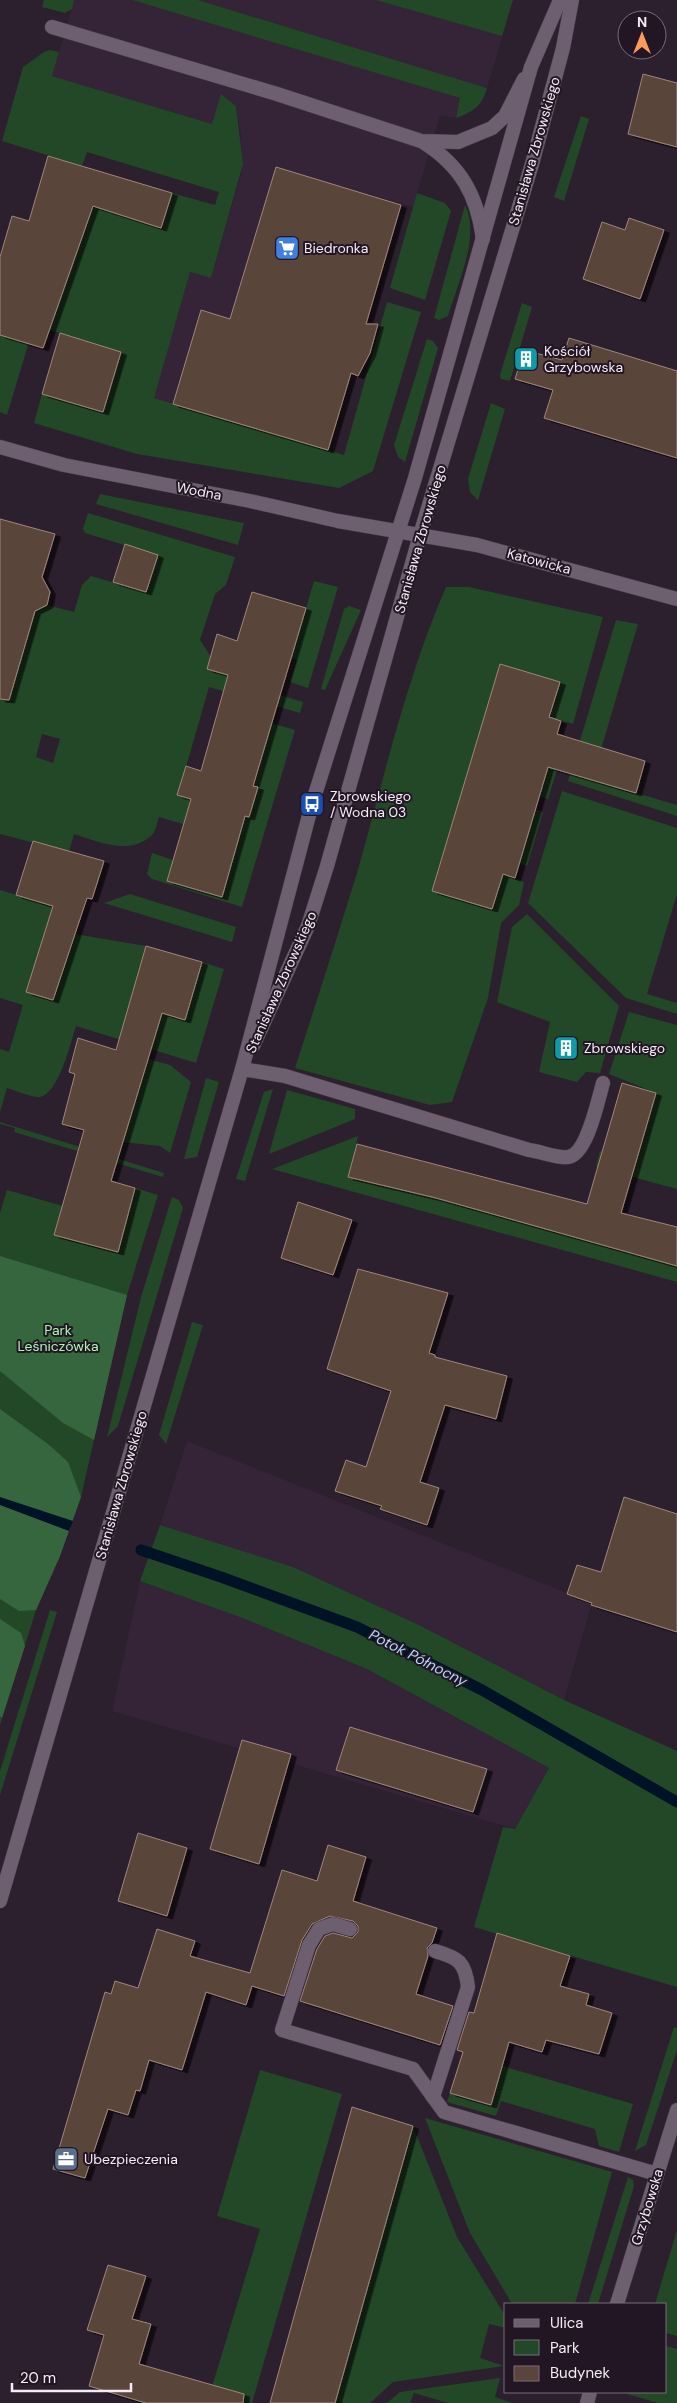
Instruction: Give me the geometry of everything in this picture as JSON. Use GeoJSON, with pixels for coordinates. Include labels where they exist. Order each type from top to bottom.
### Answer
{"type":"FeatureCollection","features":[{"type":"Feature","properties":{"kind":"street","name":"Stanisława Zbrowskiego"},"geometry":{"type":"LineString","coordinates":[[0,1902],[242,1069],[312,804],[398,531],[483,240],[531,67],[560,0]]}},
{"type":"Feature","properties":{"kind":"street","name":"Stanisława Zbrowskiego"},"geometry":{"type":"LineString","coordinates":[[242,1069],[308,926],[362,745],[420,535],[532,164],[563,48],[572,0]]}},
{"type":"Feature","properties":{"kind":"street"},"geometry":{"type":"LineString","coordinates":[[52,27],[277,94],[420,141],[437,151],[452,164],[468,187],[479,212],[483,240]]}},
{"type":"Feature","properties":{"kind":"street"},"geometry":{"type":"LineString","coordinates":[[420,141],[458,142],[492,128],[505,116],[531,67]]}},
{"type":"Feature","properties":{"kind":"street","name":"Wodna"},"geometry":{"type":"LineString","coordinates":[[0,447],[64,465],[398,531]]}},
{"type":"Feature","properties":{"kind":"street","name":"Katowicka"},"geometry":{"type":"LineString","coordinates":[[398,531],[478,545],[677,599]]}},
{"type":"Feature","properties":{"kind":"street"},"geometry":{"type":"LineString","coordinates":[[242,1069],[285,1076],[530,1150],[567,1158],[578,1152],[587,1136],[603,1083]]}},
{"type":"Feature","properties":{"kind":"street"},"geometry":{"type":"LineString","coordinates":[[350,1929],[333,1924],[318,1929],[309,1945],[282,2030],[413,2069],[444,2112],[657,2174]]}},
{"type":"Feature","properties":{"kind":"street"},"geometry":{"type":"LineString","coordinates":[[433,2096],[468,1987],[466,1970],[456,1957],[435,1951]]}},
{"type":"Feature","properties":{"kind":"street","name":"Grzybowska"},"geometry":{"type":"LineString","coordinates":[[617,2303],[677,2110]]}},
{"type":"Feature","properties":{"kind":"shaded area"},"geometry":{"type":"Polygon","coordinates":[[[74,0],[132,0],[461,98],[456,118],[440,116],[413,207],[341,186],[269,433],[153,398],[190,272],[211,278],[242,171],[241,135],[236,106],[212,124],[52,76],[74,0]]]}},
{"type":"Feature","properties":{"kind":"shaded area"},"geometry":{"type":"Polygon","coordinates":[[[198,0],[437,0],[507,21],[487,88],[198,0]]]}},
{"type":"Feature","properties":{"kind":"shaded area"},"geometry":{"type":"Polygon","coordinates":[[[187,1441],[592,1603],[564,1700],[419,1625],[293,1567],[160,1525],[187,1441]]]}},
{"type":"Feature","properties":{"kind":"shaded area"},"geometry":{"type":"Polygon","coordinates":[[[140,1581],[245,1619],[367,1669],[549,1768],[515,1829],[112,1711],[140,1581]]]}},
{"type":"Feature","properties":{"kind":"green space"},"geometry":{"type":"Polygon","coordinates":[[[44,0],[74,0],[72,9],[65,13],[42,7],[44,0]]]}},
{"type":"Feature","properties":{"kind":"green space"},"geometry":{"type":"Polygon","coordinates":[[[132,0],[198,0],[487,88],[483,99],[476,108],[456,118],[460,98],[132,0]]]}},
{"type":"Feature","properties":{"kind":"green space"},"geometry":{"type":"Polygon","coordinates":[[[376,0],[513,0],[502,36],[376,0]]]}},
{"type":"Feature","properties":{"kind":"green space"},"geometry":{"type":"Polygon","coordinates":[[[50,50],[59,52],[52,76],[212,124],[221,94],[236,106],[243,164],[211,278],[190,272],[154,398],[344,455],[387,302],[421,312],[373,471],[339,488],[137,454],[34,423],[42,394],[103,412],[121,352],[34,325],[7,415],[0,412],[0,335],[72,200],[161,228],[172,193],[215,205],[219,192],[87,152],[82,166],[2,141],[23,67],[44,52],[50,50]]]}},
{"type":"Feature","properties":{"kind":"green space"},"geometry":{"type":"Polygon","coordinates":[[[581,116],[589,119],[564,201],[554,197],[581,116]]]}},
{"type":"Feature","properties":{"kind":"green space"},"geometry":{"type":"Polygon","coordinates":[[[417,193],[445,203],[451,211],[425,300],[390,288],[417,193]]]}},
{"type":"Feature","properties":{"kind":"green space"},"geometry":{"type":"Polygon","coordinates":[[[465,205],[469,217],[470,231],[466,260],[448,316],[439,320],[434,318],[465,205]]]}},
{"type":"Feature","properties":{"kind":"green space"},"geometry":{"type":"Polygon","coordinates":[[[522,303],[532,307],[510,381],[501,379],[500,375],[522,303]]]}},
{"type":"Feature","properties":{"kind":"green space"},"geometry":{"type":"Polygon","coordinates":[[[427,339],[433,341],[438,348],[405,462],[398,457],[394,445],[427,339]]]}},
{"type":"Feature","properties":{"kind":"green space"},"geometry":{"type":"Polygon","coordinates":[[[491,403],[505,409],[478,500],[470,492],[468,479],[491,403]]]}},
{"type":"Feature","properties":{"kind":"green space"},"geometry":{"type":"Polygon","coordinates":[[[100,494],[244,523],[238,545],[96,504],[100,494]]]}},
{"type":"Feature","properties":{"kind":"green space"},"geometry":{"type":"Polygon","coordinates":[[[88,513],[235,557],[226,585],[215,594],[200,640],[211,657],[208,669],[270,688],[269,692],[303,702],[300,713],[209,687],[178,795],[249,817],[258,788],[253,786],[271,723],[295,730],[242,907],[152,879],[147,874],[152,853],[173,860],[167,881],[221,897],[238,840],[159,817],[152,835],[134,845],[114,845],[74,834],[69,852],[0,834],[0,628],[47,605],[74,612],[82,585],[91,576],[146,592],[157,555],[85,533],[83,529],[88,513]],[[42,734],[36,757],[53,763],[60,739],[42,734]]]}},
{"type":"Feature","properties":{"kind":"green space"},"geometry":{"type":"Polygon","coordinates":[[[314,581],[338,587],[308,688],[290,682],[297,660],[291,658],[314,581]]]}},
{"type":"Feature","properties":{"kind":"green space"},"geometry":{"type":"Polygon","coordinates":[[[446,587],[469,587],[603,617],[573,724],[549,717],[560,682],[500,664],[432,891],[503,874],[524,882],[519,905],[501,923],[488,998],[452,1102],[430,1105],[295,1068],[357,873],[407,693],[446,587]]]}},
{"type":"Feature","properties":{"kind":"green space"},"geometry":{"type":"Polygon","coordinates":[[[349,606],[361,610],[325,690],[321,689],[344,609],[349,606]]]}},
{"type":"Feature","properties":{"kind":"green space"},"geometry":{"type":"Polygon","coordinates":[[[616,620],[638,624],[592,780],[677,805],[677,816],[568,781],[616,620]]]}},
{"type":"Feature","properties":{"kind":"green space"},"geometry":{"type":"Polygon","coordinates":[[[545,731],[566,740],[548,799],[539,796],[535,809],[543,812],[527,866],[507,860],[545,731]]]}},
{"type":"Feature","properties":{"kind":"green space"},"geometry":{"type":"Polygon","coordinates":[[[562,791],[677,828],[677,894],[647,994],[677,1003],[677,1014],[626,998],[528,903],[562,791]]]}},
{"type":"Feature","properties":{"kind":"green space"},"geometry":{"type":"Polygon","coordinates":[[[0,890],[53,906],[42,943],[70,951],[75,934],[146,946],[130,1003],[185,1019],[202,962],[224,969],[196,1063],[76,1026],[67,1056],[51,1089],[44,1095],[37,1097],[7,1088],[0,1112],[0,1049],[9,1052],[23,1005],[0,998],[0,890]]]}},
{"type":"Feature","properties":{"kind":"green space"},"geometry":{"type":"Polygon","coordinates":[[[130,894],[236,927],[232,942],[104,903],[130,894]]]}},
{"type":"Feature","properties":{"kind":"green space"},"geometry":{"type":"Polygon","coordinates":[[[527,914],[619,1006],[600,1073],[586,1072],[577,1082],[539,1072],[550,1022],[497,1002],[512,927],[527,914]]]}},
{"type":"Feature","properties":{"kind":"green space"},"geometry":{"type":"Polygon","coordinates":[[[629,1012],[677,1025],[677,1189],[596,1167],[600,1151],[636,1162],[656,1093],[609,1074],[629,1012]]]}},
{"type":"Feature","properties":{"kind":"green space"},"geometry":{"type":"Polygon","coordinates":[[[148,1059],[170,1065],[191,1082],[170,1153],[160,1146],[123,1142],[148,1059]]]}},
{"type":"Feature","properties":{"kind":"green space"},"geometry":{"type":"Polygon","coordinates":[[[206,1078],[219,1082],[197,1157],[184,1159],[206,1078]]]}},
{"type":"Feature","properties":{"kind":"green space"},"geometry":{"type":"Polygon","coordinates":[[[273,1089],[245,1181],[236,1179],[264,1092],[273,1089]]]}},
{"type":"Feature","properties":{"kind":"green space"},"geometry":{"type":"Polygon","coordinates":[[[287,1090],[355,1109],[355,1119],[269,1154],[287,1090]]]}},
{"type":"Feature","properties":{"kind":"green space"},"geometry":{"type":"Polygon","coordinates":[[[0,1122],[164,1173],[163,1177],[14,1132],[15,1128],[0,1124],[0,1122]]]}},
{"type":"Feature","properties":{"kind":"green space"},"geometry":{"type":"Polygon","coordinates":[[[358,1136],[349,1177],[436,1198],[677,1266],[677,1282],[272,1169],[358,1136]]]}},
{"type":"Feature","properties":{"kind":"green space","name":"Park Leśniczówka"},"geometry":{"type":"Polygon","coordinates":[[[135,1188],[158,1195],[127,1295],[81,1497],[60,1556],[36,1610],[0,1725],[0,1213],[7,1190],[63,1206],[54,1235],[117,1252],[135,1188]]]}},
{"type":"Feature","properties":{"kind":"green space"},"geometry":{"type":"Polygon","coordinates":[[[172,1197],[179,1200],[183,1208],[118,1426],[107,1437],[141,1297],[172,1197]]]}},
{"type":"Feature","properties":{"kind":"green space"},"geometry":{"type":"Polygon","coordinates":[[[0,1256],[127,1295],[94,1440],[63,1423],[0,1371],[0,1256]]]}},
{"type":"Feature","properties":{"kind":"green space"},"geometry":{"type":"Polygon","coordinates":[[[192,1322],[203,1325],[166,1444],[159,1435],[192,1322]]]}},
{"type":"Feature","properties":{"kind":"green space"},"geometry":{"type":"Polygon","coordinates":[[[0,1409],[48,1444],[68,1462],[81,1497],[60,1556],[36,1610],[19,1611],[0,1599],[0,1409]]]}},
{"type":"Feature","properties":{"kind":"green space"},"geometry":{"type":"Polygon","coordinates":[[[160,1525],[293,1567],[419,1625],[564,1700],[677,1751],[677,1987],[474,1927],[503,1827],[515,1829],[549,1768],[367,1669],[245,1619],[140,1581],[160,1525]]]}},
{"type":"Feature","properties":{"kind":"green space"},"geometry":{"type":"Polygon","coordinates":[[[50,1610],[57,1612],[0,1795],[0,1771],[50,1610]]]}},
{"type":"Feature","properties":{"kind":"green space"},"geometry":{"type":"Polygon","coordinates":[[[0,1619],[21,1633],[25,1646],[2,1718],[0,1716],[0,1619]]]}},
{"type":"Feature","properties":{"kind":"green space"},"geometry":{"type":"Polygon","coordinates":[[[674,2027],[677,2028],[677,2050],[646,2145],[635,2151],[674,2027]]]}},
{"type":"Feature","properties":{"kind":"green space"},"geometry":{"type":"Polygon","coordinates":[[[502,2066],[633,2104],[619,2152],[599,2146],[595,2129],[501,2101],[496,2116],[447,2102],[450,2093],[491,2105],[502,2066]]]}},
{"type":"Feature","properties":{"kind":"green space"},"geometry":{"type":"Polygon","coordinates":[[[260,2070],[342,2094],[252,2403],[207,2403],[260,2229],[217,2216],[260,2070]]]}},
{"type":"Feature","properties":{"kind":"green space"},"geometry":{"type":"Polygon","coordinates":[[[425,2118],[612,2172],[575,2303],[511,2303],[470,2233],[425,2118]]]}},
{"type":"Feature","properties":{"kind":"green space"},"geometry":{"type":"Polygon","coordinates":[[[413,2126],[457,2237],[504,2314],[504,2328],[489,2324],[480,2358],[504,2366],[393,2382],[370,2403],[335,2403],[413,2126]]]}},
{"type":"Feature","properties":{"kind":"green space"},"geometry":{"type":"Polygon","coordinates":[[[628,2177],[633,2180],[634,2186],[598,2303],[588,2303],[628,2177]]]}},
{"type":"Feature","properties":{"kind":"green space"},"geometry":{"type":"Polygon","coordinates":[[[677,2230],[677,2336],[667,2333],[667,2303],[655,2303],[677,2230]]]}},
{"type":"Feature","properties":{"kind":"green space"},"geometry":{"type":"Polygon","coordinates":[[[667,2346],[677,2349],[677,2403],[658,2403],[627,2394],[667,2393],[667,2346]]]}},
{"type":"Feature","properties":{"kind":"green space"},"geometry":{"type":"Polygon","coordinates":[[[500,2378],[495,2397],[512,2403],[448,2403],[414,2393],[410,2403],[387,2403],[400,2392],[500,2378]]]}},
{"type":"Feature","properties":{"kind":"water"},"geometry":{"type":"Polygon","coordinates":[[[0,1497],[73,1521],[69,1531],[0,1505],[0,1497]]]}},
{"type":"Feature","properties":{"kind":"building"},"geometry":{"type":"Polygon","coordinates":[[[643,74],[677,83],[677,147],[628,134],[643,74]]]}},
{"type":"Feature","properties":{"kind":"building"},"geometry":{"type":"Polygon","coordinates":[[[48,156],[172,193],[161,228],[93,206],[43,348],[0,335],[0,257],[12,216],[29,221],[48,156]]]}},
{"type":"Feature","properties":{"kind":"building"},"geometry":{"type":"Polygon","coordinates":[[[276,167],[401,205],[366,324],[378,324],[370,353],[358,376],[351,373],[328,450],[173,404],[201,310],[230,319],[276,167]]]}},
{"type":"Feature","properties":{"kind":"building"},"geometry":{"type":"Polygon","coordinates":[[[629,218],[664,230],[640,299],[583,279],[602,222],[625,230],[629,218]]]}},
{"type":"Feature","properties":{"kind":"building"},"geometry":{"type":"Polygon","coordinates":[[[60,333],[121,352],[103,412],[42,394],[60,333]]]}},
{"type":"Feature","properties":{"kind":"building"},"geometry":{"type":"Polygon","coordinates":[[[569,338],[677,371],[677,458],[544,418],[553,390],[515,379],[524,350],[562,360],[569,338]]]}},
{"type":"Feature","properties":{"kind":"building"},"geometry":{"type":"Polygon","coordinates":[[[0,519],[55,534],[42,577],[50,592],[47,605],[35,611],[9,700],[0,699],[0,519]]]}},
{"type":"Feature","properties":{"kind":"building"},"geometry":{"type":"Polygon","coordinates":[[[125,544],[158,555],[146,592],[113,582],[125,544]]]}},
{"type":"Feature","properties":{"kind":"building"},"geometry":{"type":"Polygon","coordinates":[[[252,592],[306,608],[253,786],[258,787],[249,817],[245,816],[222,897],[167,881],[191,799],[177,795],[186,766],[201,771],[228,675],[207,669],[217,634],[237,641],[252,592]]]}},
{"type":"Feature","properties":{"kind":"building"},"geometry":{"type":"Polygon","coordinates":[[[500,664],[560,682],[549,717],[561,721],[557,734],[645,761],[636,793],[548,767],[515,878],[503,874],[492,909],[432,891],[500,664]]]}},
{"type":"Feature","properties":{"kind":"building"},"geometry":{"type":"Polygon","coordinates":[[[33,841],[104,861],[92,899],[87,898],[53,1000],[26,992],[53,906],[16,895],[33,841]]]}},
{"type":"Feature","properties":{"kind":"building"},"geometry":{"type":"Polygon","coordinates":[[[146,946],[202,962],[185,1020],[162,1013],[111,1181],[135,1188],[118,1252],[54,1235],[84,1130],[62,1124],[75,1074],[69,1072],[78,1038],[116,1050],[146,946]]]}},
{"type":"Feature","properties":{"kind":"building"},"geometry":{"type":"Polygon","coordinates":[[[622,1083],[656,1093],[621,1213],[677,1227],[677,1266],[436,1198],[348,1177],[357,1144],[587,1204],[622,1083]]]}},
{"type":"Feature","properties":{"kind":"building"},"geometry":{"type":"Polygon","coordinates":[[[298,1202],[352,1220],[333,1275],[281,1258],[298,1202]]]}},
{"type":"Feature","properties":{"kind":"building"},"geometry":{"type":"Polygon","coordinates":[[[358,1269],[448,1293],[429,1353],[435,1355],[435,1357],[507,1376],[496,1419],[445,1405],[420,1482],[439,1488],[427,1525],[380,1509],[382,1506],[335,1491],[346,1460],[366,1467],[391,1391],[327,1369],[358,1269]]]}},
{"type":"Feature","properties":{"kind":"building"},"geometry":{"type":"Polygon","coordinates":[[[624,1497],[677,1514],[677,1632],[591,1605],[592,1603],[567,1594],[577,1565],[601,1572],[624,1497]]]}},
{"type":"Feature","properties":{"kind":"building"},"geometry":{"type":"Polygon","coordinates":[[[350,1727],[487,1769],[473,1812],[336,1770],[350,1727]]]}},
{"type":"Feature","properties":{"kind":"building"},"geometry":{"type":"Polygon","coordinates":[[[242,1740],[291,1754],[259,1864],[210,1849],[242,1740]]]}},
{"type":"Feature","properties":{"kind":"building"},"geometry":{"type":"Polygon","coordinates":[[[138,1833],[187,1848],[167,1916],[118,1901],[138,1833]]]}},
{"type":"Feature","properties":{"kind":"building"},"geometry":{"type":"Polygon","coordinates":[[[328,1845],[366,1857],[353,1901],[437,1928],[432,1943],[427,1948],[428,1956],[416,1994],[453,2006],[440,2045],[300,2001],[317,1949],[325,1936],[333,1933],[352,1938],[358,1932],[358,1926],[353,1921],[330,1916],[312,1924],[302,1940],[284,1996],[252,1986],[246,2005],[206,1992],[182,2070],[149,2060],[140,2091],[136,2090],[128,2115],[108,2109],[85,2178],[53,2169],[105,1992],[111,1994],[115,1981],[138,1988],[157,1929],[195,1941],[190,1956],[250,1973],[282,1870],[317,1881],[328,1845]]]}},
{"type":"Feature","properties":{"kind":"building"},"geometry":{"type":"Polygon","coordinates":[[[497,1933],[570,1956],[560,1986],[589,1994],[586,2005],[612,2013],[599,2054],[546,2040],[542,2052],[509,2042],[491,2105],[450,2093],[463,2052],[457,2050],[469,2012],[474,2013],[497,1933]]]}},
{"type":"Feature","properties":{"kind":"building"},"geometry":{"type":"Polygon","coordinates":[[[352,2107],[413,2126],[335,2403],[270,2403],[352,2107]]]}},
{"type":"Feature","properties":{"kind":"building"},"geometry":{"type":"Polygon","coordinates":[[[108,2265],[146,2276],[132,2319],[151,2324],[139,2364],[244,2394],[243,2403],[146,2403],[89,2386],[104,2335],[87,2330],[108,2265]]]}},
{"type":"Feature","properties":{"kind":"waterway","name":"Potok Północny"},"geometry":{"type":"LineString","coordinates":[[141,1550],[357,1627],[482,1690],[677,1802]]}},
{"type":"Feature","properties":{"kind":"place","name":"Biedronka"},"geometry":{"type":"Point","coordinates":[287,248]}},
{"type":"Feature","properties":{"kind":"place","name":"Kościół Grzybowska"},"geometry":{"type":"Point","coordinates":[526,359]}},
{"type":"Feature","properties":{"kind":"place","name":"Zbrowskiego / Wodna 03"},"geometry":{"type":"Point","coordinates":[312,804]}},
{"type":"Feature","properties":{"kind":"place","name":"Zbrowskiego"},"geometry":{"type":"Point","coordinates":[566,1048]}},
{"type":"Feature","properties":{"kind":"place","name":"Ubezpieczenia"},"geometry":{"type":"Point","coordinates":[66,2159]}}]}
